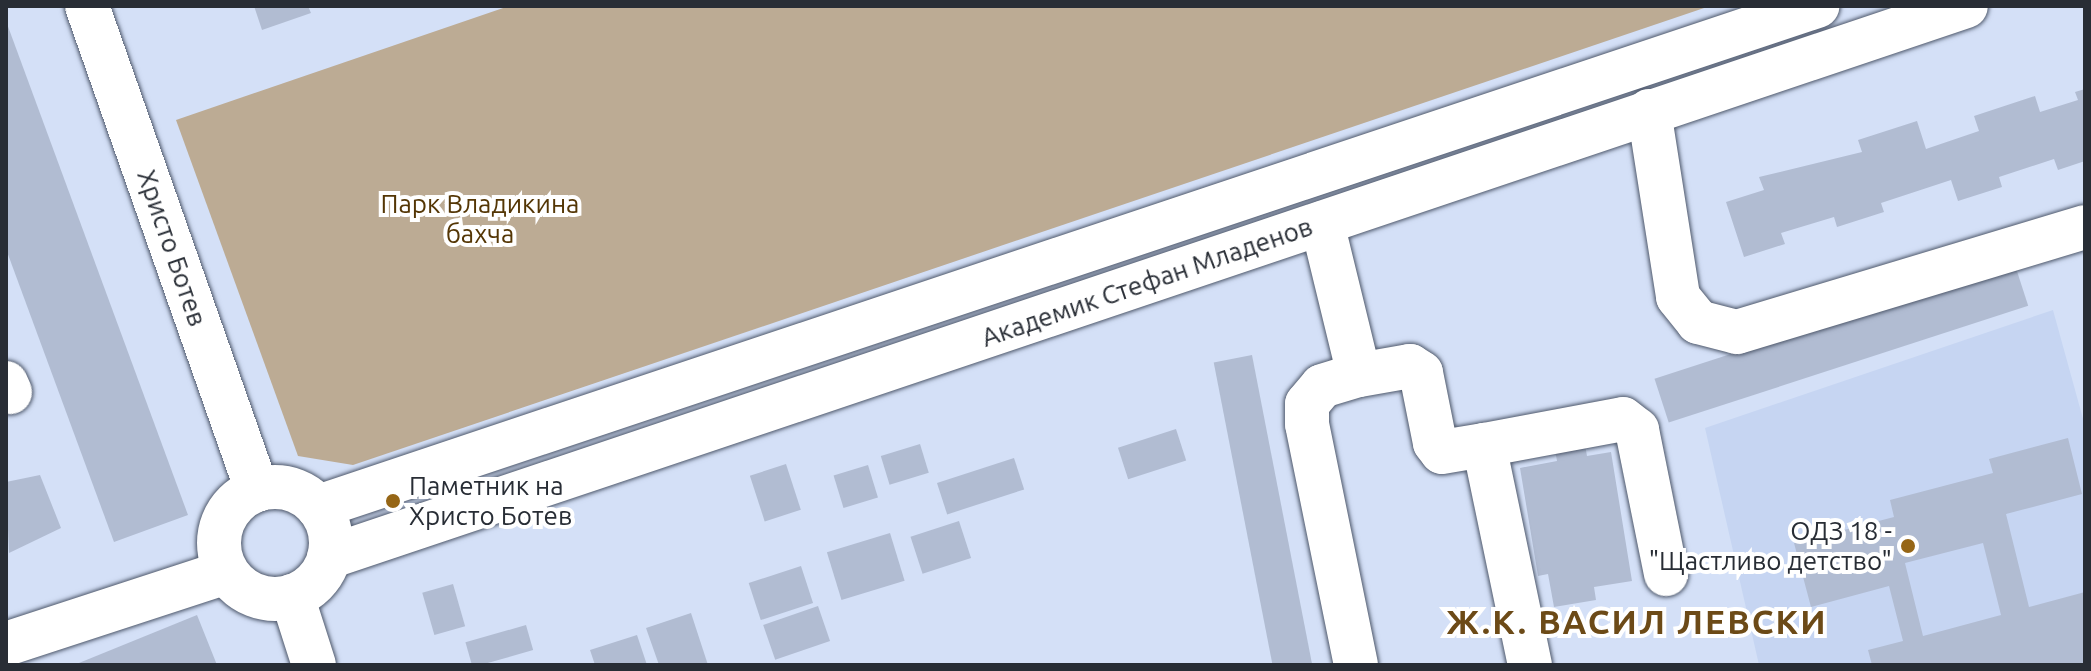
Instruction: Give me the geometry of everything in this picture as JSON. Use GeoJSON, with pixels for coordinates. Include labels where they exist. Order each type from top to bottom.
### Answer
{"type":"FeatureCollection","features":[{"type":"Feature","properties":{"kind":"street","name":"Христо Ботев"},"geometry":{"type":"LineString","coordinates":[[87,6],[257,490]]}},
{"type":"Feature","properties":{"kind":"street","name":"Академик Стефан Младенов"},"geometry":{"type":"LineString","coordinates":[[318,507],[1817,6]]}},
{"type":"Feature","properties":{"kind":"street","name":"Академик Стефан Младенов"},"geometry":{"type":"LineString","coordinates":[[329,557],[1966,6]]}},
{"type":"Feature","properties":{"kind":"street"},"geometry":{"type":"LineString","coordinates":[[1649,111],[1678,297],[1698,322],[1737,332],[2085,227]]}},
{"type":"Feature","properties":{"kind":"street"},"geometry":{"type":"LineString","coordinates":[[1322,223],[1359,375]]}},
{"type":"Feature","properties":{"kind":"street"},"geometry":{"type":"LineString","coordinates":[[1356,665],[1307,424],[1307,404],[1322,386],[1359,375],[1410,366],[1421,373],[1435,443],[1442,452],[1623,419],[1637,430],[1666,574]]}},
{"type":"Feature","properties":{"kind":"street"},"geometry":{"type":"LineString","coordinates":[[1484,445],[1530,665]]}},
{"type":"Feature","properties":{"kind":"street"},"geometry":{"type":"LineString","coordinates":[[291,489],[318,507],[329,527],[329,557],[318,579],[292,596],[250,594],[226,572],[219,530],[238,499],[257,490],[291,489]]}},
{"type":"Feature","properties":{"kind":"street"},"geometry":{"type":"LineString","coordinates":[[6,608],[24,638],[226,572]]}},
{"type":"Feature","properties":{"kind":"street"},"geometry":{"type":"LineString","coordinates":[[292,596],[314,665]]}},
{"type":"Feature","properties":{"kind":"shaded area","name":"ОДЗ 18 - \"Щастливо детство\""},"geometry":{"type":"Polygon","coordinates":[[[2053,310],[2085,426],[2085,665],[1759,665],[1705,428],[2053,310]]]}},
{"type":"Feature","properties":{"kind":"green space","name":"Парк Владикина бахча"},"geometry":{"type":"Polygon","coordinates":[[[509,6],[1710,6],[353,465],[298,456],[176,120],[509,6]]]}},
{"type":"Feature","properties":{"kind":"building"},"geometry":{"type":"Polygon","coordinates":[[[254,6],[308,6],[311,13],[262,30],[254,6]]]}},
{"type":"Feature","properties":{"kind":"building"},"geometry":{"type":"Polygon","coordinates":[[[6,21],[188,515],[114,542],[6,249],[6,21]]]}},
{"type":"Feature","properties":{"kind":"building"},"geometry":{"type":"Polygon","coordinates":[[[2085,89],[2085,161],[2058,170],[2054,159],[1999,177],[2002,187],[1958,201],[1951,180],[1881,203],[1884,212],[1837,227],[1834,217],[1781,233],[1785,244],[1744,257],[1726,202],[1764,190],[1759,177],[1862,152],[1858,140],[1917,121],[1926,149],[1979,131],[1974,116],[2035,96],[2040,112],[2078,100],[2075,92],[2085,89]]]}},
{"type":"Feature","properties":{"kind":"building"},"geometry":{"type":"Polygon","coordinates":[[[2014,262],[2028,306],[1669,423],[1655,379],[2014,262]]]}},
{"type":"Feature","properties":{"kind":"building"},"geometry":{"type":"Polygon","coordinates":[[[1252,355],[1312,664],[1273,665],[1214,362],[1252,355]]]}},
{"type":"Feature","properties":{"kind":"building"},"geometry":{"type":"Polygon","coordinates":[[[1176,429],[1186,460],[1128,479],[1118,448],[1176,429]]]}},
{"type":"Feature","properties":{"kind":"building"},"geometry":{"type":"Polygon","coordinates":[[[2068,438],[2082,494],[2006,514],[2029,607],[2085,592],[2085,665],[1872,665],[1868,650],[1903,641],[1889,586],[1811,607],[1794,543],[1894,517],[1890,500],[1993,473],[1989,459],[2068,438]],[[1983,543],[1905,563],[1923,636],[2001,615],[1983,543]]]}},
{"type":"Feature","properties":{"kind":"building"},"geometry":{"type":"Polygon","coordinates":[[[1584,439],[1587,456],[1611,452],[1632,581],[1594,587],[1596,600],[1554,607],[1548,574],[1538,576],[1520,468],[1557,461],[1554,444],[1584,439]]]}},
{"type":"Feature","properties":{"kind":"building"},"geometry":{"type":"Polygon","coordinates":[[[920,444],[929,473],[890,485],[881,456],[920,444]]]}},
{"type":"Feature","properties":{"kind":"building"},"geometry":{"type":"Polygon","coordinates":[[[1014,458],[1024,489],[947,514],[937,483],[1014,458]]]}},
{"type":"Feature","properties":{"kind":"building"},"geometry":{"type":"Polygon","coordinates":[[[786,464],[801,510],[765,521],[750,476],[786,464]]]}},
{"type":"Feature","properties":{"kind":"building"},"geometry":{"type":"Polygon","coordinates":[[[868,465],[878,498],[844,508],[834,476],[868,465]]]}},
{"type":"Feature","properties":{"kind":"building"},"geometry":{"type":"Polygon","coordinates":[[[40,475],[61,528],[9,553],[6,482],[40,475]]]}},
{"type":"Feature","properties":{"kind":"building"},"geometry":{"type":"Polygon","coordinates":[[[959,521],[971,558],[923,574],[910,537],[959,521]]]}},
{"type":"Feature","properties":{"kind":"building"},"geometry":{"type":"Polygon","coordinates":[[[890,533],[905,581],[842,600],[827,552],[890,533]]]}},
{"type":"Feature","properties":{"kind":"building"},"geometry":{"type":"Polygon","coordinates":[[[801,566],[813,603],[761,620],[749,583],[801,566]]]}},
{"type":"Feature","properties":{"kind":"building"},"geometry":{"type":"Polygon","coordinates":[[[453,584],[465,626],[434,635],[422,593],[453,584]]]}},
{"type":"Feature","properties":{"kind":"building"},"geometry":{"type":"Polygon","coordinates":[[[818,606],[830,641],[775,660],[763,625],[818,606]]]}},
{"type":"Feature","properties":{"kind":"building"},"geometry":{"type":"Polygon","coordinates":[[[691,613],[708,665],[659,665],[646,628],[691,613]]]}},
{"type":"Feature","properties":{"kind":"building"},"geometry":{"type":"Polygon","coordinates":[[[197,615],[217,665],[74,665],[197,615]]]}},
{"type":"Feature","properties":{"kind":"building"},"geometry":{"type":"Polygon","coordinates":[[[526,625],[533,650],[472,665],[465,642],[526,625]]]}},
{"type":"Feature","properties":{"kind":"building"},"geometry":{"type":"Polygon","coordinates":[[[637,635],[647,665],[595,665],[590,650],[637,635]]]}},
{"type":"Feature","properties":{"kind":"place","name":"Паметник на Христо Ботев"},"geometry":{"type":"Point","coordinates":[393,501]}},
{"type":"Feature","properties":{"kind":"place","name":"ОДЗ 18 - \"Щастливо детство\""},"geometry":{"type":"Point","coordinates":[1908,546]}},
{"type":"Feature","properties":{"kind":"district","name":"Ж.К. ВАСИЛ ЛЕВСКИ"},"geometry":{"type":"Point","coordinates":[1637,622]}}]}
